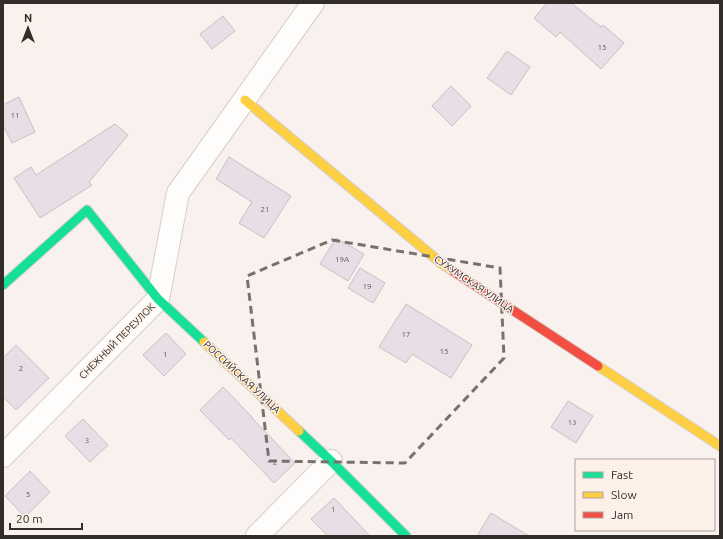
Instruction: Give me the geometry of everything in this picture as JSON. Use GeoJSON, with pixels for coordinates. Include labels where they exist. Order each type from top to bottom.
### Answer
{"type":"FeatureCollection","features":[{"type":"Feature","properties":{"kind":"street","name":"СНЕЖНЫЙ ПЕРЕУЛОК"},"geometry":{"type":"LineString","coordinates":[[3,456],[158,299],[178,193],[313,3]]}},
{"type":"Feature","properties":{"kind":"street","name":"СУХУМСКАЯ УЛИЦА"},"geometry":{"type":"LineString","coordinates":[[245,100],[441,263],[720,446]]}},
{"type":"Feature","properties":{"kind":"street","name":"РОССИЙСКАЯ УЛИЦА"},"geometry":{"type":"LineString","coordinates":[[3,285],[87,210],[158,299],[331,461],[406,536]]}},
{"type":"Feature","properties":{"kind":"street"},"geometry":{"type":"LineString","coordinates":[[256,536],[331,461]]}},
{"type":"Feature","properties":{"kind":"highlighted area"},"geometry":{"type":"Polygon","coordinates":[[[332,240],[500,268],[504,358],[405,463],[269,461],[247,276],[332,240]]]}},
{"type":"Feature","properties":{"kind":"building"},"geometry":{"type":"Polygon","coordinates":[[[547,3],[571,3],[601,27],[603,25],[624,43],[601,69],[560,32],[556,37],[534,18],[547,3]]]}},
{"type":"Feature","properties":{"kind":"building"},"geometry":{"type":"Polygon","coordinates":[[[223,16],[235,31],[212,49],[200,34],[223,16]]]}},
{"type":"Feature","properties":{"kind":"building"},"geometry":{"type":"Polygon","coordinates":[[[507,51],[530,67],[511,95],[487,78],[507,51]]]}},
{"type":"Feature","properties":{"kind":"building"},"geometry":{"type":"Polygon","coordinates":[[[451,86],[471,106],[452,126],[432,106],[451,86]]]}},
{"type":"Feature","properties":{"kind":"building"},"geometry":{"type":"Polygon","coordinates":[[[19,97],[35,132],[12,143],[3,125],[3,105],[19,97]]]}},
{"type":"Feature","properties":{"kind":"building"},"geometry":{"type":"Polygon","coordinates":[[[115,124],[128,135],[89,182],[92,185],[40,218],[14,178],[31,167],[36,175],[115,124]]]}},
{"type":"Feature","properties":{"kind":"building"},"geometry":{"type":"Polygon","coordinates":[[[229,157],[291,196],[264,238],[239,223],[252,202],[216,179],[229,157]]]}},
{"type":"Feature","properties":{"kind":"building"},"geometry":{"type":"Polygon","coordinates":[[[336,238],[364,254],[348,281],[320,264],[336,238]]]}},
{"type":"Feature","properties":{"kind":"building"},"geometry":{"type":"Polygon","coordinates":[[[360,268],[385,283],[373,303],[348,288],[360,268]]]}},
{"type":"Feature","properties":{"kind":"building"},"geometry":{"type":"Polygon","coordinates":[[[406,304],[472,345],[451,378],[412,354],[406,363],[379,347],[406,304]]]}},
{"type":"Feature","properties":{"kind":"building"},"geometry":{"type":"Polygon","coordinates":[[[166,333],[186,354],[164,376],[143,355],[166,333]]]}},
{"type":"Feature","properties":{"kind":"building"},"geometry":{"type":"Polygon","coordinates":[[[16,345],[49,378],[16,410],[3,397],[3,358],[16,345]]]}},
{"type":"Feature","properties":{"kind":"building"},"geometry":{"type":"Polygon","coordinates":[[[223,387],[295,463],[274,483],[231,438],[229,440],[200,410],[223,387]]]}},
{"type":"Feature","properties":{"kind":"building"},"geometry":{"type":"Polygon","coordinates":[[[568,401],[593,416],[576,443],[551,427],[568,401]]]}},
{"type":"Feature","properties":{"kind":"building"},"geometry":{"type":"Polygon","coordinates":[[[83,419],[108,445],[90,462],[65,436],[83,419]]]}},
{"type":"Feature","properties":{"kind":"building"},"geometry":{"type":"Polygon","coordinates":[[[30,471],[50,492],[25,517],[5,496],[30,471]]]}},
{"type":"Feature","properties":{"kind":"building"},"geometry":{"type":"Polygon","coordinates":[[[334,498],[370,536],[328,536],[311,519],[334,498]]]}},
{"type":"Feature","properties":{"kind":"building"},"geometry":{"type":"Polygon","coordinates":[[[491,513],[529,536],[477,536],[491,513]]]}},
{"type":"Feature","properties":{"kind":"traffic: fast"},"geometry":{"type":"LineString","coordinates":[[3,285],[87,210],[158,299],[204,342]]}},
{"type":"Feature","properties":{"kind":"traffic: fast"},"geometry":{"type":"LineString","coordinates":[[299,431],[406,536]]}},
{"type":"Feature","properties":{"kind":"traffic: slow"},"geometry":{"type":"LineString","coordinates":[[245,100],[441,263],[453,271]]}},
{"type":"Feature","properties":{"kind":"traffic: slow"},"geometry":{"type":"LineString","coordinates":[[204,342],[299,431]]}},
{"type":"Feature","properties":{"kind":"traffic: slow"},"geometry":{"type":"LineString","coordinates":[[598,366],[720,446]]}},
{"type":"Feature","properties":{"kind":"traffic: jam"},"geometry":{"type":"LineString","coordinates":[[453,271],[598,366]]}}]}
